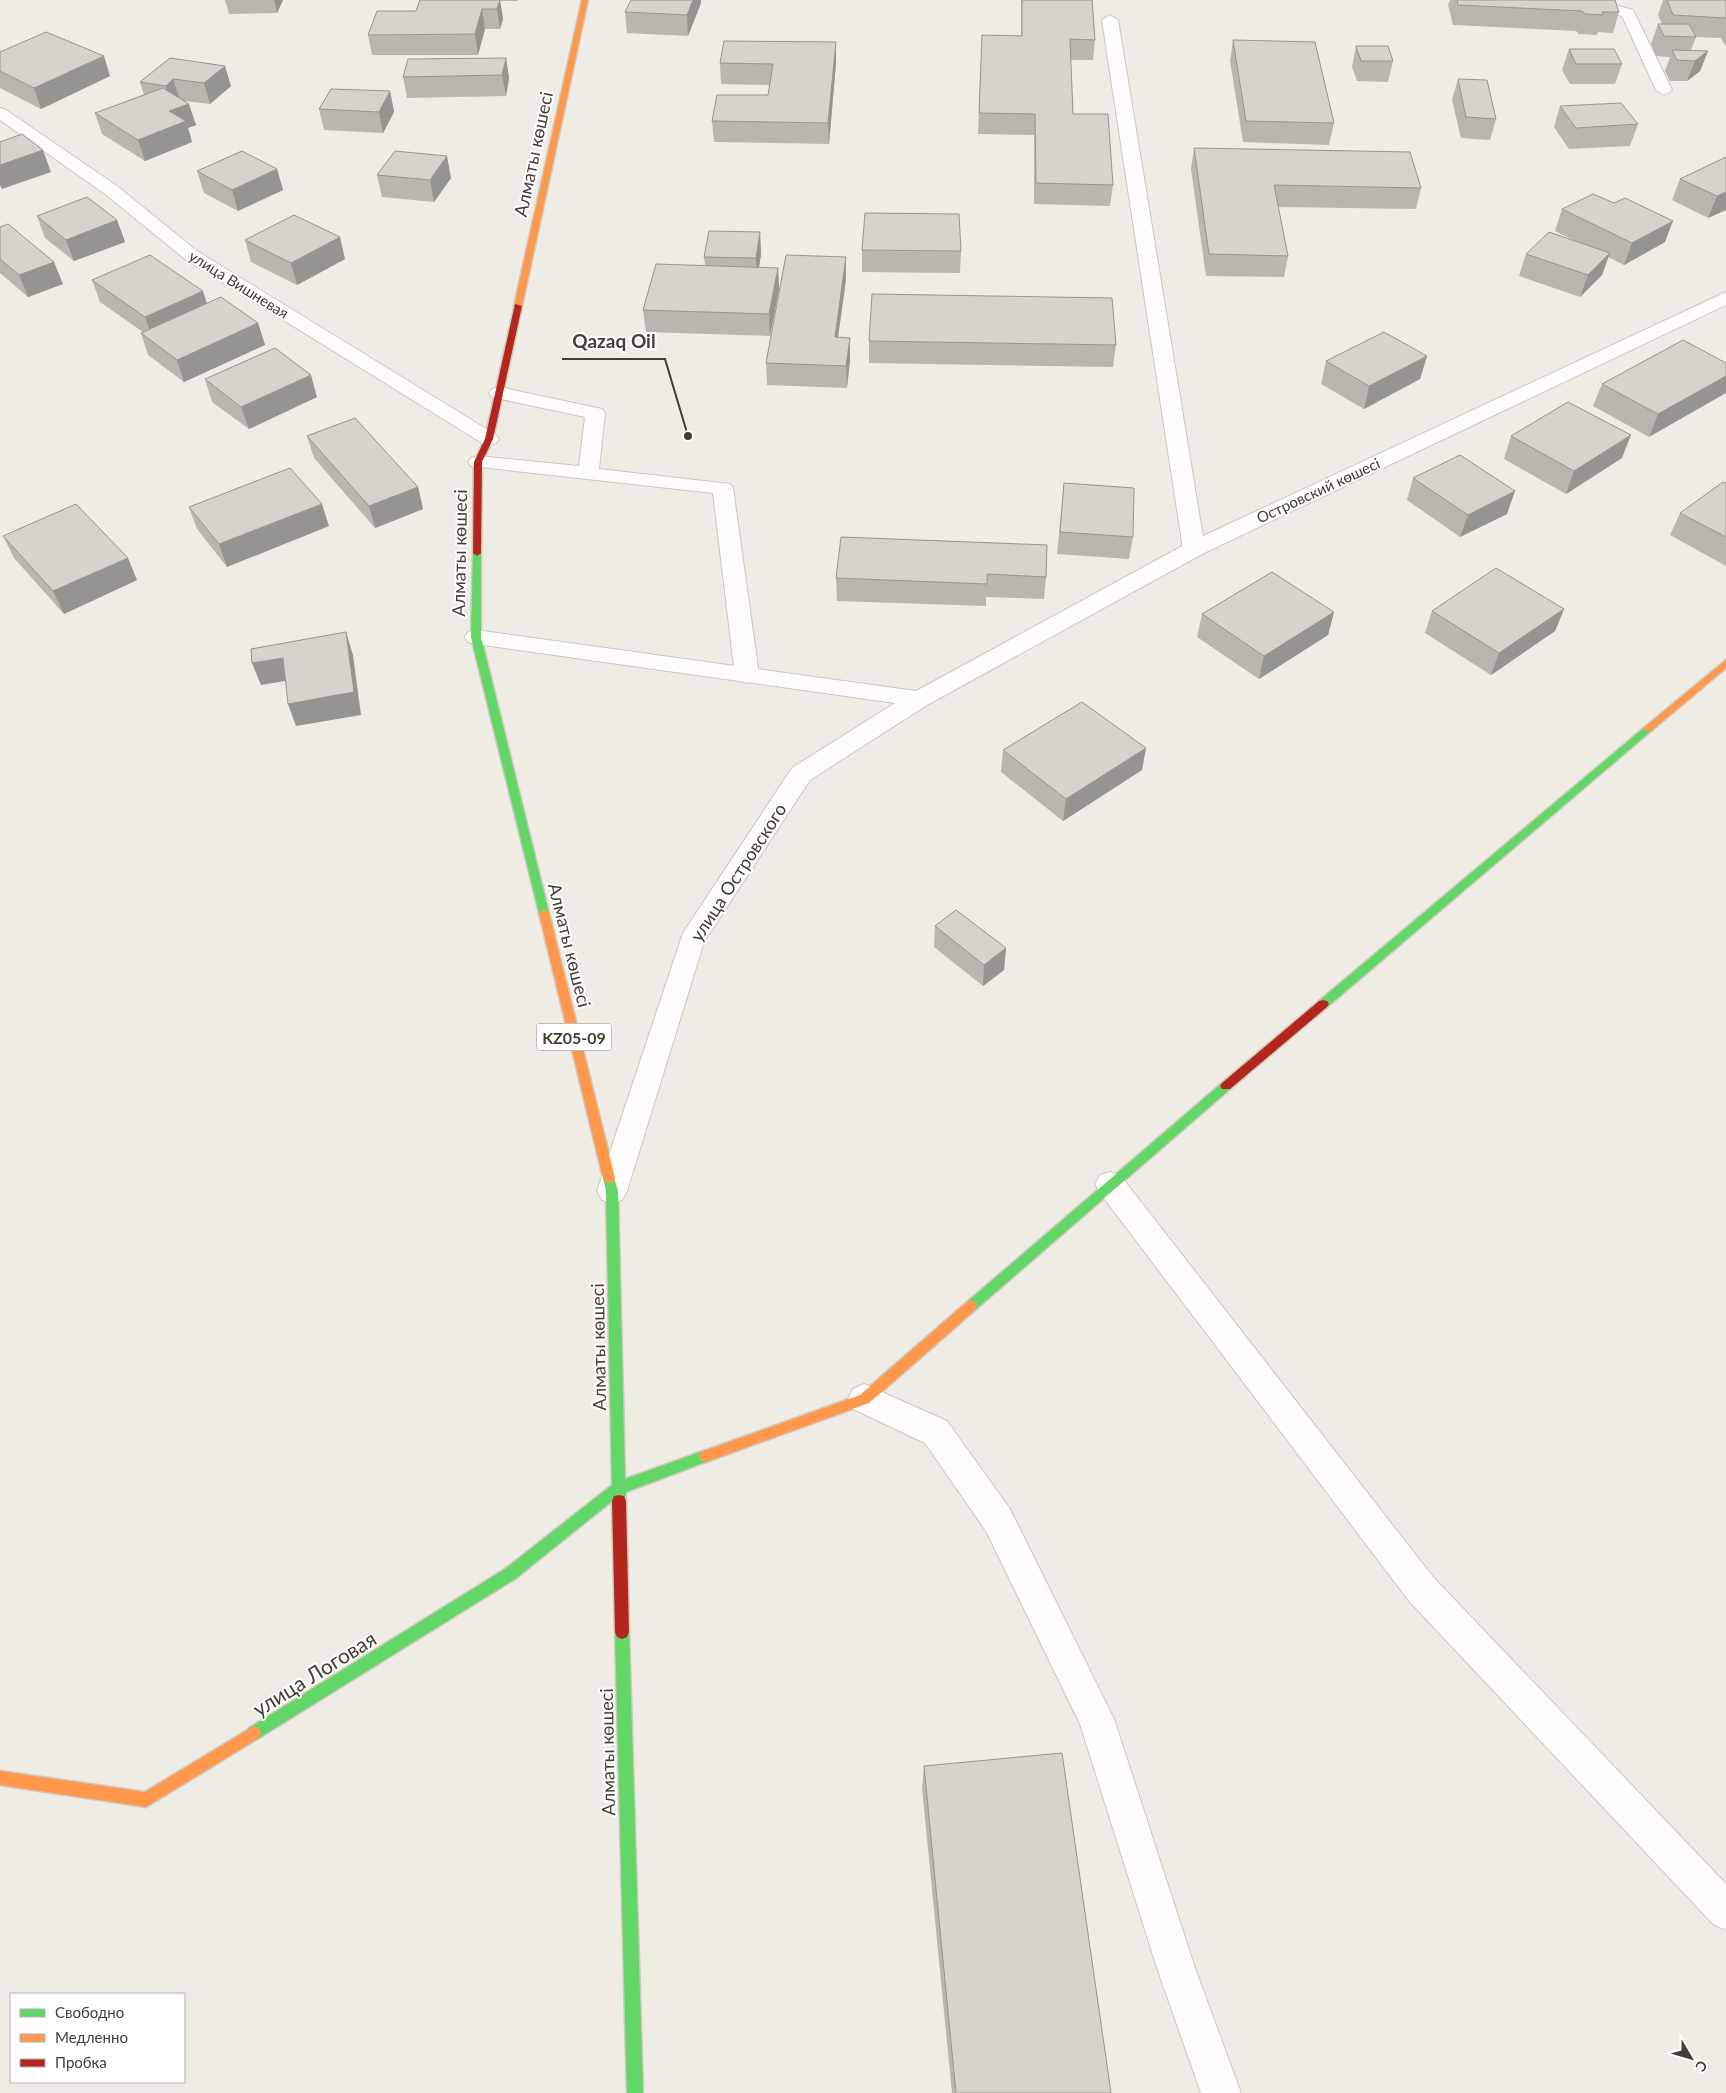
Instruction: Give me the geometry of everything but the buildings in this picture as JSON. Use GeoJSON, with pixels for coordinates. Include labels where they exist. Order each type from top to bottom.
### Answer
{"type":"FeatureCollection","features":[{"type":"Feature","properties":{"kind":"main road","name":"Алматы көшесі"},"geometry":{"type":"LineString","coordinates":[[585,0],[489,439],[478,462],[476,637],[612,1191],[627,1876],[635,2093]]}},
{"type":"Feature","properties":{"kind":"main road"},"geometry":{"type":"LineString","coordinates":[[864,1399],[1110,1184],[1726,663]]}},
{"type":"Feature","properties":{"kind":"main road","name":"улица Логовая"},"geometry":{"type":"LineString","coordinates":[[0,1778],[146,1800],[510,1574],[619,1488],[864,1399]]}},
{"type":"Feature","properties":{"kind":"street"},"geometry":{"type":"LineString","coordinates":[[1526,0],[1604,6],[1628,13],[1664,90]]}},
{"type":"Feature","properties":{"kind":"street"},"geometry":{"type":"LineString","coordinates":[[1110,20],[1194,549]]}},
{"type":"Feature","properties":{"kind":"street","name":"улица Вишневая"},"geometry":{"type":"LineString","coordinates":[[0,113],[111,190],[191,255],[489,439]]}},
{"type":"Feature","properties":{"kind":"street","name":"Островский көшесі"},"geometry":{"type":"LineString","coordinates":[[919,699],[1194,549],[1726,298]]}},
{"type":"Feature","properties":{"kind":"street"},"geometry":{"type":"LineString","coordinates":[[498,393],[596,413],[588,474]]}},
{"type":"Feature","properties":{"kind":"street"},"geometry":{"type":"LineString","coordinates":[[478,462],[723,488],[747,675]]}},
{"type":"Feature","properties":{"kind":"street"},"geometry":{"type":"LineString","coordinates":[[476,637],[919,699]]}},
{"type":"Feature","properties":{"kind":"street","name":"улица Островского"},"geometry":{"type":"LineString","coordinates":[[612,1191],[692,940],[801,774],[919,699]]}},
{"type":"Feature","properties":{"kind":"street"},"geometry":{"type":"LineString","coordinates":[[1110,1184],[1420,1589],[1726,1910]]}},
{"type":"Feature","properties":{"kind":"street"},"geometry":{"type":"LineString","coordinates":[[864,1399],[936,1432],[998,1520],[1096,1719],[1176,1968],[1221,2093]]}},
{"type":"Feature","properties":{"kind":"traffic: fast"},"geometry":{"type":"LineString","coordinates":[[477,553],[476,637],[544,913]]}},
{"type":"Feature","properties":{"kind":"traffic: fast"},"geometry":{"type":"LineString","coordinates":[[1323,1004],[1648,729]]}},
{"type":"Feature","properties":{"kind":"traffic: fast"},"geometry":{"type":"LineString","coordinates":[[971,1306],[1226,1086]]}},
{"type":"Feature","properties":{"kind":"traffic: fast"},"geometry":{"type":"LineString","coordinates":[[609,1178],[612,1191],[619,1501]]}},
{"type":"Feature","properties":{"kind":"traffic: fast"},"geometry":{"type":"LineString","coordinates":[[254,1733],[510,1574],[619,1488],[706,1456]]}},
{"type":"Feature","properties":{"kind":"traffic: fast"},"geometry":{"type":"LineString","coordinates":[[622,1632],[635,2093]]}},
{"type":"Feature","properties":{"kind":"traffic: slow"},"geometry":{"type":"LineString","coordinates":[[518,306],[585,0]]}},
{"type":"Feature","properties":{"kind":"traffic: slow"},"geometry":{"type":"LineString","coordinates":[[1648,729],[1726,663]]}},
{"type":"Feature","properties":{"kind":"traffic: slow"},"geometry":{"type":"LineString","coordinates":[[544,913],[609,1178]]}},
{"type":"Feature","properties":{"kind":"traffic: slow"},"geometry":{"type":"LineString","coordinates":[[706,1456],[864,1399],[971,1306]]}},
{"type":"Feature","properties":{"kind":"traffic: slow"},"geometry":{"type":"LineString","coordinates":[[0,1778],[146,1800],[254,1733]]}},
{"type":"Feature","properties":{"kind":"traffic: jam"},"geometry":{"type":"LineString","coordinates":[[477,553],[478,462],[489,439],[518,306]]}},
{"type":"Feature","properties":{"kind":"traffic: jam"},"geometry":{"type":"LineString","coordinates":[[1226,1086],[1323,1004]]}},
{"type":"Feature","properties":{"kind":"traffic: jam"},"geometry":{"type":"LineString","coordinates":[[619,1501],[622,1632]]}},
{"type":"Feature","properties":{"kind":"place","name":"Qazaq Oil"},"geometry":{"type":"Point","coordinates":[688,436]}}]}
